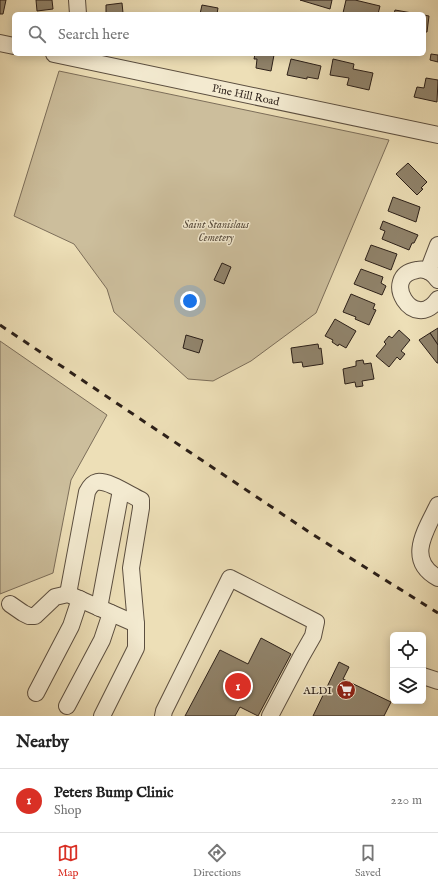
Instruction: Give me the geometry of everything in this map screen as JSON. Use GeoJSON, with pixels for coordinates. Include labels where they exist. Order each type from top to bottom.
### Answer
{"type":"FeatureCollection","features":[{"type":"Feature","properties":{"kind":"street"},"geometry":{"type":"LineString","coordinates":[[77,0],[78,12]]}},
{"type":"Feature","properties":{"kind":"street"},"geometry":{"type":"LineString","coordinates":[[0,43],[12,46]]}},
{"type":"Feature","properties":{"kind":"street","name":"Pine Hill Road"},"geometry":{"type":"LineString","coordinates":[[77,56],[438,135]]}},
{"type":"Feature","properties":{"kind":"street"},"geometry":{"type":"LineString","coordinates":[[438,245],[433,276],[419,269],[410,272],[401,283],[400,292],[403,300],[410,307],[419,310],[432,306],[438,299]]}},
{"type":"Feature","properties":{"kind":"street"},"geometry":{"type":"LineString","coordinates":[[36,693],[72,626],[86,492],[90,486],[97,482],[108,483],[140,500],[141,508],[131,568],[136,624],[136,648],[102,716]]}},
{"type":"Feature","properties":{"kind":"street"},"geometry":{"type":"LineString","coordinates":[[67,706],[102,640],[121,490]]}},
{"type":"Feature","properties":{"kind":"street"},"geometry":{"type":"LineString","coordinates":[[438,505],[423,534],[421,556],[423,566],[431,574],[438,578]]}},
{"type":"Feature","properties":{"kind":"street"},"geometry":{"type":"LineString","coordinates":[[163,716],[164,711],[230,578],[316,622],[313,636],[300,657],[270,716]]}},
{"type":"Feature","properties":{"kind":"street"},"geometry":{"type":"LineString","coordinates":[[10,604],[23,613],[30,616],[35,616],[55,597],[60,595],[74,597],[136,624]]}},
{"type":"Feature","properties":{"kind":"street"},"geometry":{"type":"LineString","coordinates":[[426,677],[438,682]]}},
{"type":"Feature","properties":{"kind":"green space","name":"Saint Stanislaus Cemetery"},"geometry":{"type":"Polygon","coordinates":[[[59,71],[389,140],[316,313],[251,361],[213,381],[188,379],[114,312],[107,289],[74,244],[14,216],[59,71]]]}},
{"type":"Feature","properties":{"kind":"green space"},"geometry":{"type":"Polygon","coordinates":[[[0,341],[107,415],[71,480],[53,573],[0,594],[0,341]]]}},
{"type":"Feature","properties":{"kind":"building"},"geometry":{"type":"Polygon","coordinates":[[[0,0],[6,0],[3,14],[0,14],[0,0]]]}},
{"type":"Feature","properties":{"kind":"building"},"geometry":{"type":"Polygon","coordinates":[[[36,0],[52,0],[53,9],[37,11],[36,0]]]}},
{"type":"Feature","properties":{"kind":"building"},"geometry":{"type":"Polygon","coordinates":[[[300,0],[332,0],[330,9],[300,0]]]}},
{"type":"Feature","properties":{"kind":"building"},"geometry":{"type":"Polygon","coordinates":[[[346,0],[355,0],[380,6],[378,12],[343,12],[346,0]]]}},
{"type":"Feature","properties":{"kind":"building"},"geometry":{"type":"Polygon","coordinates":[[[122,3],[123,12],[106,12],[106,5],[122,3]]]}},
{"type":"Feature","properties":{"kind":"building"},"geometry":{"type":"Polygon","coordinates":[[[202,5],[218,8],[217,12],[200,12],[202,5]]]}},
{"type":"Feature","properties":{"kind":"building"},"geometry":{"type":"Polygon","coordinates":[[[395,10],[406,12],[394,12],[395,10]]]}},
{"type":"Feature","properties":{"kind":"building"},"geometry":{"type":"Polygon","coordinates":[[[426,15],[429,16],[426,32],[426,15]]]}},
{"type":"Feature","properties":{"kind":"building"},"geometry":{"type":"Polygon","coordinates":[[[431,54],[438,55],[438,62],[430,60],[431,54]]]}},
{"type":"Feature","properties":{"kind":"building"},"geometry":{"type":"Polygon","coordinates":[[[255,56],[274,56],[271,71],[256,68],[257,59],[254,59],[255,56]]]}},
{"type":"Feature","properties":{"kind":"building"},"geometry":{"type":"Polygon","coordinates":[[[291,59],[321,66],[318,79],[307,77],[307,79],[287,75],[291,59]]]}},
{"type":"Feature","properties":{"kind":"building"},"geometry":{"type":"Polygon","coordinates":[[[333,59],[354,64],[353,69],[373,73],[369,90],[347,85],[349,78],[330,75],[333,59]]]}},
{"type":"Feature","properties":{"kind":"building"},"geometry":{"type":"Polygon","coordinates":[[[426,78],[438,80],[437,102],[414,97],[417,87],[424,88],[426,78]]]}},
{"type":"Feature","properties":{"kind":"building"},"geometry":{"type":"Polygon","coordinates":[[[408,163],[427,182],[417,195],[396,174],[408,163]]]}},
{"type":"Feature","properties":{"kind":"building"},"geometry":{"type":"Polygon","coordinates":[[[393,197],[420,207],[416,222],[388,211],[393,197]]]}},
{"type":"Feature","properties":{"kind":"building"},"geometry":{"type":"Polygon","coordinates":[[[383,221],[418,235],[409,250],[382,239],[385,231],[380,229],[383,221]]]}},
{"type":"Feature","properties":{"kind":"building"},"geometry":{"type":"Polygon","coordinates":[[[371,245],[397,254],[391,270],[365,260],[371,245]]]}},
{"type":"Feature","properties":{"kind":"building"},"geometry":{"type":"Polygon","coordinates":[[[222,263],[231,267],[224,284],[214,280],[222,263]]]}},
{"type":"Feature","properties":{"kind":"building"},"geometry":{"type":"Polygon","coordinates":[[[361,269],[383,277],[381,283],[386,286],[382,295],[354,284],[361,269]]]}},
{"type":"Feature","properties":{"kind":"building"},"geometry":{"type":"Polygon","coordinates":[[[351,294],[375,304],[373,309],[376,310],[369,325],[355,319],[356,317],[343,312],[351,294]]]}},
{"type":"Feature","properties":{"kind":"building"},"geometry":{"type":"Polygon","coordinates":[[[335,319],[356,331],[346,348],[339,344],[338,346],[332,342],[333,340],[325,336],[335,319]]]}},
{"type":"Feature","properties":{"kind":"building"},"geometry":{"type":"Polygon","coordinates":[[[438,328],[438,345],[430,333],[438,328]]]}},
{"type":"Feature","properties":{"kind":"building"},"geometry":{"type":"Polygon","coordinates":[[[399,330],[410,340],[401,351],[405,354],[400,360],[397,357],[389,367],[376,356],[386,344],[384,342],[389,336],[392,338],[399,330]]]}},
{"type":"Feature","properties":{"kind":"building"},"geometry":{"type":"Polygon","coordinates":[[[430,333],[438,345],[438,363],[419,340],[430,333]]]}},
{"type":"Feature","properties":{"kind":"building"},"geometry":{"type":"Polygon","coordinates":[[[186,335],[203,340],[199,353],[183,348],[186,335]]]}},
{"type":"Feature","properties":{"kind":"building"},"geometry":{"type":"Polygon","coordinates":[[[318,344],[319,349],[321,348],[323,364],[303,367],[302,362],[293,363],[291,348],[318,344]]]}},
{"type":"Feature","properties":{"kind":"building"},"geometry":{"type":"Polygon","coordinates":[[[363,360],[364,364],[371,363],[374,379],[362,381],[363,386],[356,387],[355,382],[345,384],[343,369],[356,366],[356,361],[363,360]]]}},
{"type":"Feature","properties":{"kind":"building"},"geometry":{"type":"Polygon","coordinates":[[[261,638],[291,654],[258,716],[240,707],[235,716],[185,716],[220,650],[248,664],[261,638]]]}},
{"type":"Feature","properties":{"kind":"building","name":"ALDI"},"geometry":{"type":"Polygon","coordinates":[[[339,662],[349,667],[343,679],[390,702],[384,716],[313,716],[339,662]]]}},
{"type":"Feature","properties":{"kind":"railway"},"geometry":{"type":"LineString","coordinates":[[0,325],[312,534],[438,613]]}},
{"type":"Feature","properties":{"kind":"place","name":"Peters Bump Clinic"},"geometry":{"type":"Point","coordinates":[238,686]}},
{"type":"Feature","properties":{"kind":"place","name":"ALDI"},"geometry":{"type":"Point","coordinates":[346,690]}}]}
